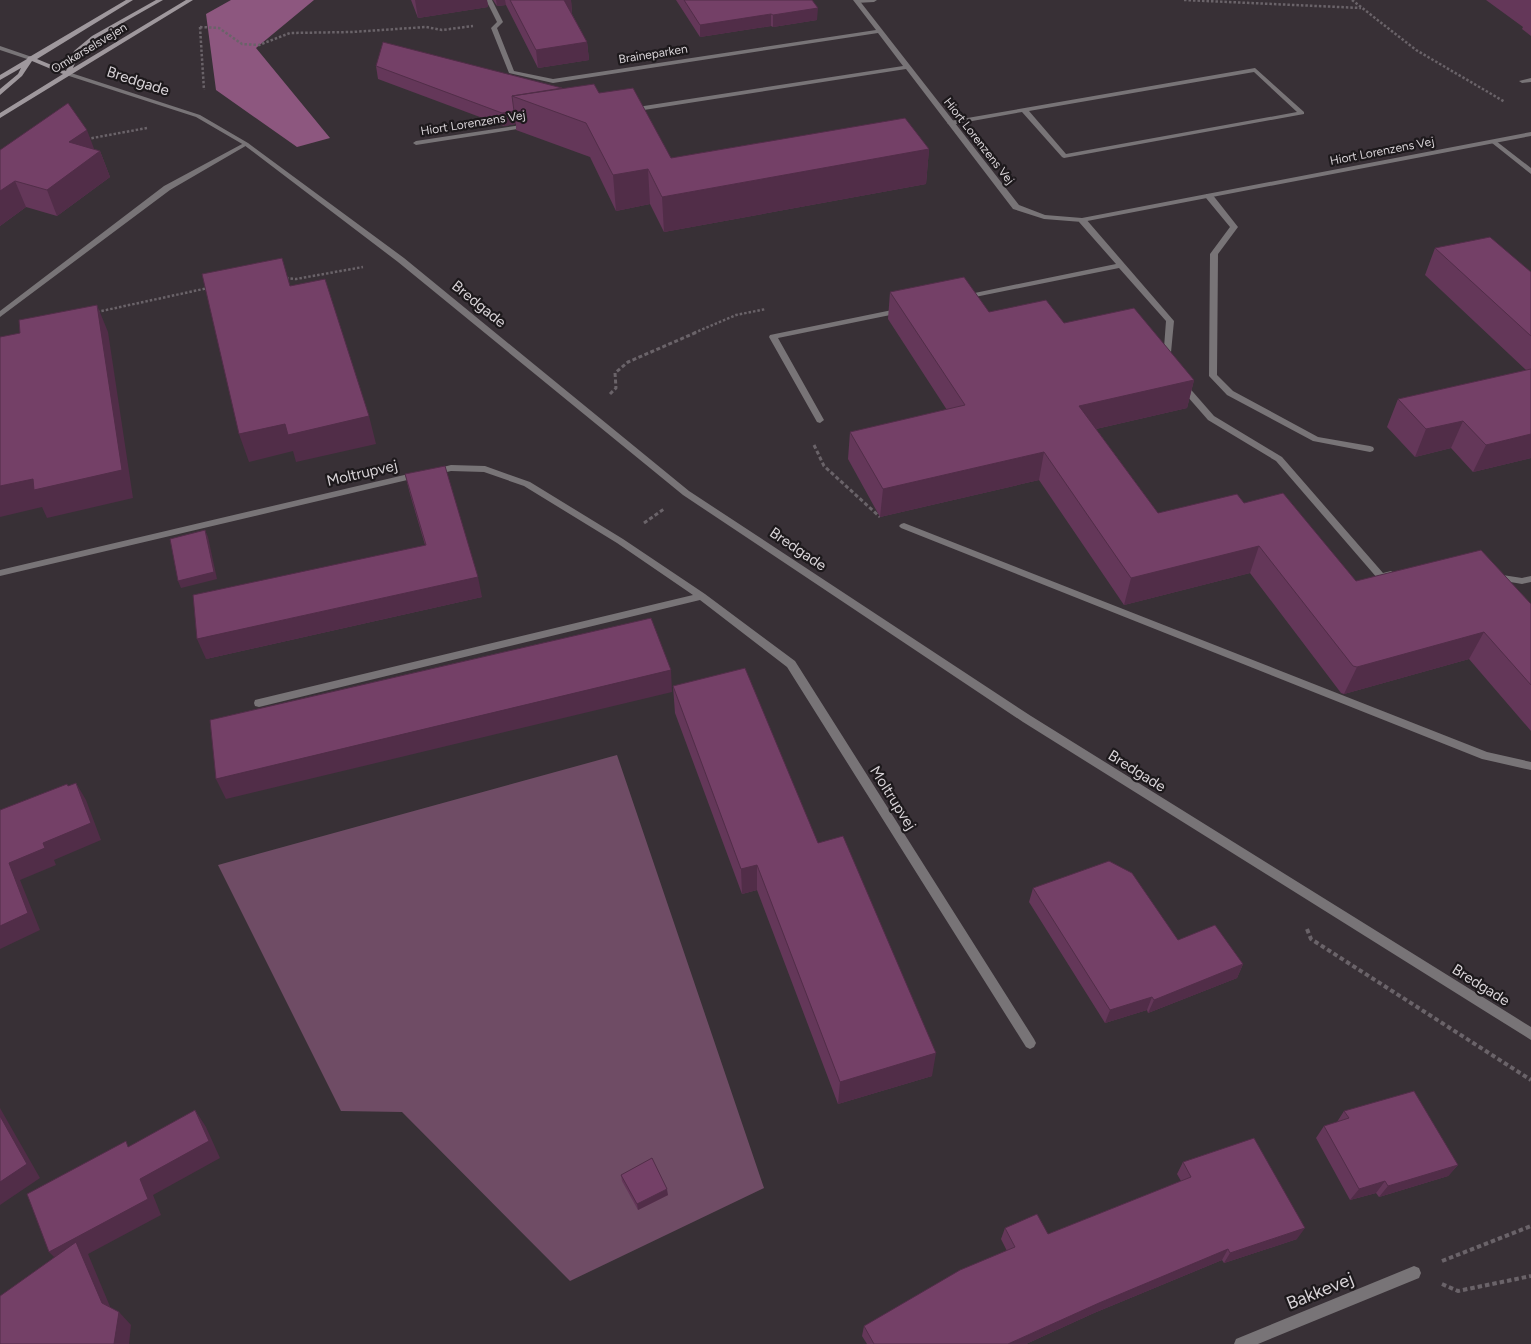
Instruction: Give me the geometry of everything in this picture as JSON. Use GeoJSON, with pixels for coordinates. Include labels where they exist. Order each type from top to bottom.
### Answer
{"type":"FeatureCollection","features":[{"type":"Feature","properties":{"kind":"main road","name":"Omkørselsvejen"},"geometry":{"type":"LineString","coordinates":[[0,78],[30,58],[130,0]]}},
{"type":"Feature","properties":{"kind":"main road"},"geometry":{"type":"LineString","coordinates":[[0,94],[20,75],[30,58],[68,74],[76,52],[94,37],[160,0]]}},
{"type":"Feature","properties":{"kind":"main road","name":"Omkørselsvejen"},"geometry":{"type":"LineString","coordinates":[[0,116],[190,0]]}},
{"type":"Feature","properties":{"kind":"street","name":"Braineparken"},"geometry":{"type":"LineString","coordinates":[[489,0],[500,22],[494,28],[511,72],[553,81],[879,31]]}},
{"type":"Feature","properties":{"kind":"street"},"geometry":{"type":"LineString","coordinates":[[857,1],[874,0]]}},
{"type":"Feature","properties":{"kind":"street"},"geometry":{"type":"LineString","coordinates":[[627,110],[907,67],[857,1]]}},
{"type":"Feature","properties":{"kind":"street"},"geometry":{"type":"LineString","coordinates":[[0,48],[30,58]]}},
{"type":"Feature","properties":{"kind":"street","name":"Hiort Lorenzens Vej"},"geometry":{"type":"LineString","coordinates":[[907,67],[1016,207],[1044,218],[1082,220],[1531,134]]}},
{"type":"Feature","properties":{"kind":"street"},"geometry":{"type":"LineString","coordinates":[[950,123],[1024,110],[1255,70],[1302,113],[1064,156],[1024,110]]}},
{"type":"Feature","properties":{"kind":"street","name":"Bredgade"},"geometry":{"type":"LineString","coordinates":[[68,74],[198,116],[246,144],[401,260],[686,493],[1027,718],[1531,1034]]}},
{"type":"Feature","properties":{"kind":"street"},"geometry":{"type":"LineString","coordinates":[[1522,81],[1531,80]]}},
{"type":"Feature","properties":{"kind":"street","name":"Hiort Lorenzens Vej"},"geometry":{"type":"LineString","coordinates":[[416,143],[540,124]]}},
{"type":"Feature","properties":{"kind":"street"},"geometry":{"type":"LineString","coordinates":[[1494,142],[1531,172]]}},
{"type":"Feature","properties":{"kind":"street"},"geometry":{"type":"LineString","coordinates":[[0,315],[167,188],[246,144]]}},
{"type":"Feature","properties":{"kind":"street"},"geometry":{"type":"LineString","coordinates":[[1210,196],[1234,227],[1214,254],[1213,376],[1230,393],[1316,439],[1370,449]]}},
{"type":"Feature","properties":{"kind":"street"},"geometry":{"type":"LineString","coordinates":[[1082,220],[1170,321],[1167,361],[1173,374],[1211,418],[1279,459],[1381,577],[1398,573]]}},
{"type":"Feature","properties":{"kind":"street"},"geometry":{"type":"LineString","coordinates":[[960,298],[1120,264]]}},
{"type":"Feature","properties":{"kind":"street"},"geometry":{"type":"LineString","coordinates":[[820,420],[773,337],[913,308]]}},
{"type":"Feature","properties":{"kind":"street","name":"Moltrupvej"},"geometry":{"type":"LineString","coordinates":[[0,573],[450,468],[485,468],[527,484],[620,541],[702,596],[791,664],[1030,1043]]}},
{"type":"Feature","properties":{"kind":"street"},"geometry":{"type":"LineString","coordinates":[[904,526],[1486,756],[1531,766]]}},
{"type":"Feature","properties":{"kind":"street"},"geometry":{"type":"LineString","coordinates":[[1486,575],[1522,581],[1531,579]]}},
{"type":"Feature","properties":{"kind":"street"},"geometry":{"type":"LineString","coordinates":[[259,703],[702,596]]}},
{"type":"Feature","properties":{"kind":"street","name":"Bakkevej"},"geometry":{"type":"LineString","coordinates":[[1240,1344],[1414,1273]]}},
{"type":"Feature","properties":{"kind":"path"},"geometry":{"type":"LineString","coordinates":[[1184,0],[1362,8]]}},
{"type":"Feature","properties":{"kind":"path"},"geometry":{"type":"LineString","coordinates":[[1352,0],[1416,50],[1506,102]]}},
{"type":"Feature","properties":{"kind":"path"},"geometry":{"type":"LineString","coordinates":[[78,140],[137,131],[198,116],[205,88],[199,19]]}},
{"type":"Feature","properties":{"kind":"path"},"geometry":{"type":"LineString","coordinates":[[200,27],[220,28],[242,44],[259,44],[277,36],[290,33],[352,32],[418,27],[442,30],[500,22]]}},
{"type":"Feature","properties":{"kind":"path"},"geometry":{"type":"LineString","coordinates":[[281,278],[296,279],[401,260]]}},
{"type":"Feature","properties":{"kind":"path"},"geometry":{"type":"LineString","coordinates":[[96,312],[209,288]]}},
{"type":"Feature","properties":{"kind":"path"},"geometry":{"type":"LineString","coordinates":[[583,408],[608,395],[616,388],[613,377],[616,370],[628,362],[736,315],[775,307]]}},
{"type":"Feature","properties":{"kind":"path"},"geometry":{"type":"LineString","coordinates":[[820,420],[808,434],[824,466],[880,518],[904,526]]}},
{"type":"Feature","properties":{"kind":"path"},"geometry":{"type":"LineString","coordinates":[[620,541],[686,493]]}},
{"type":"Feature","properties":{"kind":"path"},"geometry":{"type":"LineString","coordinates":[[1290,884],[1311,938],[1531,1080]]}},
{"type":"Feature","properties":{"kind":"path"},"geometry":{"type":"LineString","coordinates":[[1414,1273],[1531,1226]]}},
{"type":"Feature","properties":{"kind":"path"},"geometry":{"type":"LineString","coordinates":[[1414,1273],[1458,1291],[1531,1276]]}},
{"type":"Feature","properties":{"kind":"shaded area"},"geometry":{"type":"Polygon","coordinates":[[[231,0],[314,0],[256,48],[330,138],[297,147],[216,90],[206,14],[231,0]]]}},
{"type":"Feature","properties":{"kind":"shaded area"},"geometry":{"type":"Polygon","coordinates":[[[617,755],[764,1188],[570,1281],[402,1112],[341,1111],[218,865],[617,755]]]}},
{"type":"Feature","properties":{"kind":"building"},"geometry":{"type":"Polygon","coordinates":[[[510,0],[564,0],[587,42],[536,50],[510,0]]]}},
{"type":"Feature","properties":{"kind":"building"},"geometry":{"type":"Polygon","coordinates":[[[684,0],[812,0],[818,8],[700,25],[684,0]]]}},
{"type":"Feature","properties":{"kind":"building"},"geometry":{"type":"Polygon","coordinates":[[[383,42],[562,88],[512,96],[514,111],[502,113],[376,66],[383,42]]]}},
{"type":"Feature","properties":{"kind":"building"},"geometry":{"type":"Polygon","coordinates":[[[594,84],[599,93],[633,88],[671,158],[905,118],[929,149],[662,197],[648,169],[613,175],[586,123],[512,96],[594,84]]]}},
{"type":"Feature","properties":{"kind":"building"},"geometry":{"type":"Polygon","coordinates":[[[68,103],[87,130],[69,142],[100,151],[47,190],[15,181],[0,191],[0,150],[68,103]]]}},
{"type":"Feature","properties":{"kind":"building"},"geometry":{"type":"Polygon","coordinates":[[[1490,237],[1531,272],[1531,336],[1435,248],[1490,237]]]}},
{"type":"Feature","properties":{"kind":"building"},"geometry":{"type":"Polygon","coordinates":[[[282,258],[290,286],[325,279],[369,416],[288,435],[285,424],[239,434],[202,274],[282,258]]]}},
{"type":"Feature","properties":{"kind":"building"},"geometry":{"type":"Polygon","coordinates":[[[964,277],[989,312],[1046,300],[1064,323],[1134,308],[1194,380],[1079,406],[1158,513],[1237,494],[1244,503],[1283,493],[1356,581],[1481,550],[1531,604],[1531,685],[1484,632],[1357,667],[1353,666],[1259,546],[1131,578],[1044,452],[883,489],[850,432],[965,405],[890,292],[964,277]]]}},
{"type":"Feature","properties":{"kind":"building"},"geometry":{"type":"Polygon","coordinates":[[[97,305],[122,470],[34,490],[33,479],[0,486],[0,337],[20,333],[19,320],[97,305]]]}},
{"type":"Feature","properties":{"kind":"building"},"geometry":{"type":"Polygon","coordinates":[[[1531,369],[1531,434],[1486,445],[1463,421],[1426,429],[1398,399],[1531,369]]]}},
{"type":"Feature","properties":{"kind":"building"},"geometry":{"type":"Polygon","coordinates":[[[445,466],[478,577],[197,639],[193,595],[426,545],[405,474],[445,466]]]}},
{"type":"Feature","properties":{"kind":"building"},"geometry":{"type":"Polygon","coordinates":[[[205,530],[214,572],[178,581],[170,539],[205,530]]]}},
{"type":"Feature","properties":{"kind":"building"},"geometry":{"type":"Polygon","coordinates":[[[651,618],[671,670],[216,779],[210,720],[651,618]]]}},
{"type":"Feature","properties":{"kind":"building"},"geometry":{"type":"Polygon","coordinates":[[[745,668],[818,843],[843,836],[936,1053],[840,1082],[757,865],[741,869],[673,686],[745,668]]]}},
{"type":"Feature","properties":{"kind":"building"},"geometry":{"type":"Polygon","coordinates":[[[76,783],[91,823],[43,843],[45,848],[9,863],[28,913],[0,926],[0,810],[67,784],[68,786],[76,783]]]}},
{"type":"Feature","properties":{"kind":"building"},"geometry":{"type":"Polygon","coordinates":[[[1109,861],[1132,873],[1178,940],[1215,925],[1243,964],[1154,1000],[1152,997],[1110,1010],[1033,888],[1109,861]]]}},
{"type":"Feature","properties":{"kind":"building"},"geometry":{"type":"Polygon","coordinates":[[[1414,1091],[1458,1165],[1388,1186],[1385,1181],[1359,1189],[1324,1126],[1349,1118],[1344,1111],[1414,1091]]]}},
{"type":"Feature","properties":{"kind":"building"},"geometry":{"type":"Polygon","coordinates":[[[195,1110],[209,1141],[140,1179],[148,1199],[49,1252],[27,1194],[126,1141],[128,1147],[195,1110]]]}},
{"type":"Feature","properties":{"kind":"building"},"geometry":{"type":"Polygon","coordinates":[[[0,1116],[27,1164],[0,1182],[0,1116]]]}},
{"type":"Feature","properties":{"kind":"building"},"geometry":{"type":"Polygon","coordinates":[[[1254,1138],[1305,1228],[1230,1253],[1228,1249],[1099,1303],[1008,1344],[874,1344],[864,1326],[960,1270],[1015,1247],[1005,1228],[1037,1214],[1048,1234],[1191,1177],[1183,1162],[1254,1138]]]}},
{"type":"Feature","properties":{"kind":"building"},"geometry":{"type":"Polygon","coordinates":[[[652,1158],[667,1189],[637,1204],[621,1175],[652,1158]]]}},
{"type":"Feature","properties":{"kind":"building"},"geometry":{"type":"Polygon","coordinates":[[[76,1242],[102,1303],[119,1312],[114,1344],[0,1344],[0,1296],[76,1242]]]}}]}
